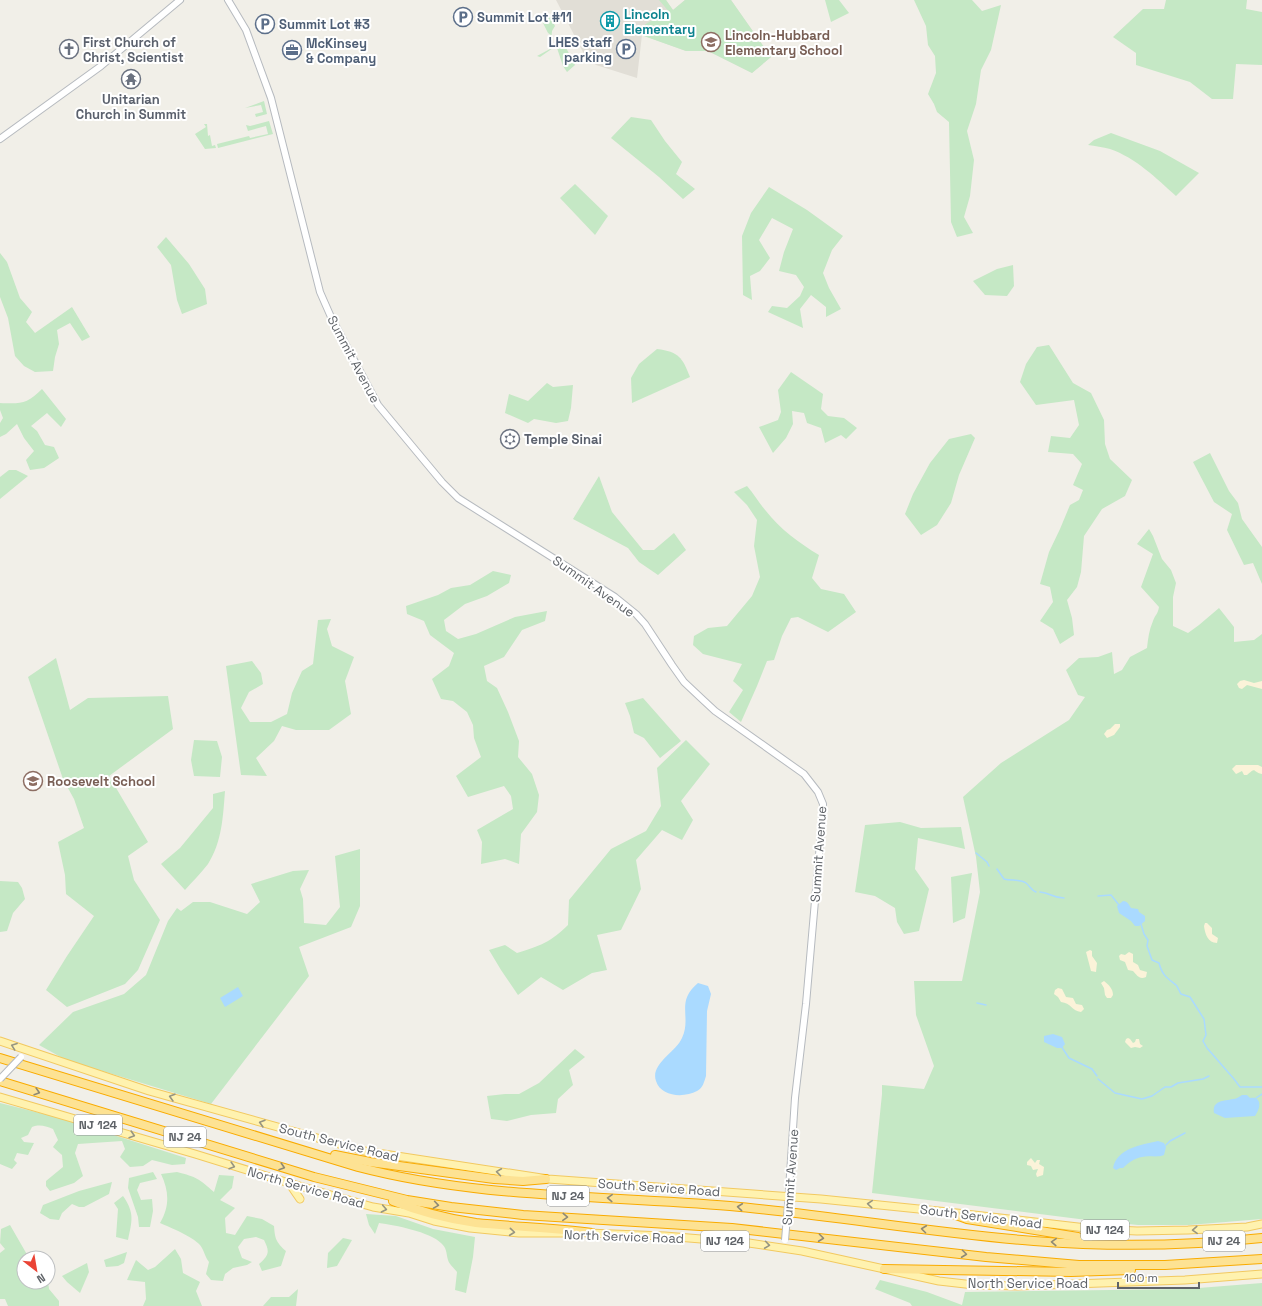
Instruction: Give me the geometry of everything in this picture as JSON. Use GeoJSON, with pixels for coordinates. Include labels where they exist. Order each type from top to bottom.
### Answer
{"type":"FeatureCollection","features":[{"type":"Feature","properties":{"kind":"highway","name":"NJ 24"},"geometry":{"type":"LineString","coordinates":[[0,1058],[282,1145],[390,1175],[468,1188],[523,1193],[732,1206],[1033,1241],[1093,1244],[1193,1243],[1262,1238]]}},
{"type":"Feature","properties":{"kind":"highway","name":"NJ 24"},"geometry":{"type":"LineString","coordinates":[[0,1080],[314,1177],[407,1200],[486,1212],[681,1224],[761,1231],[1031,1262],[1079,1265],[1204,1263],[1262,1259]]}},
{"type":"Feature","properties":{"kind":"highway"},"geometry":{"type":"LineString","coordinates":[[282,1145],[370,1162],[494,1179],[523,1181],[546,1179]]}},
{"type":"Feature","properties":{"kind":"highway"},"geometry":{"type":"LineString","coordinates":[[370,1192],[407,1206],[440,1216],[476,1223],[564,1229],[592,1233]]}},
{"type":"Feature","properties":{"kind":"highway"},"geometry":{"type":"LineString","coordinates":[[948,1212],[967,1219],[1078,1237],[1093,1244]]}},
{"type":"Feature","properties":{"kind":"highway"},"geometry":{"type":"LineString","coordinates":[[884,1269],[1071,1272],[1117,1271],[1204,1263]]}},
{"type":"Feature","properties":{"kind":"main road","name":"South Service Road"},"geometry":{"type":"LineString","coordinates":[[0,1041],[149,1091],[364,1151],[546,1179],[789,1196],[948,1212],[1102,1230],[1188,1230],[1262,1224]]}},
{"type":"Feature","properties":{"kind":"main road","name":"North Service Road"},"geometry":{"type":"LineString","coordinates":[[0,1097],[289,1183],[373,1206],[470,1228],[519,1233],[592,1233],[784,1244],[884,1269],[939,1281],[967,1284],[1017,1286],[1185,1280],[1262,1274]]}},
{"type":"Feature","properties":{"kind":"main road"},"geometry":{"type":"LineString","coordinates":[[289,1183],[300,1199]]}},
{"type":"Feature","properties":{"kind":"street"},"geometry":{"type":"LineString","coordinates":[[0,139],[101,66],[180,0]]}},
{"type":"Feature","properties":{"kind":"street","name":"Summit Avenue"},"geometry":{"type":"LineString","coordinates":[[228,0],[246,30],[271,98],[320,292],[331,318],[382,410],[454,495],[615,597],[628,607],[646,624],[684,682],[697,695],[715,711],[804,774],[818,792],[823,804],[823,809],[806,1004],[795,1098],[789,1196],[784,1244]]}},
{"type":"Feature","properties":{"kind":"street"},"geometry":{"type":"LineString","coordinates":[[0,1080],[27,1051]]}},
{"type":"Feature","properties":{"kind":"shaded area","name":"Lincoln-Hubbard Elementary School"},"geometry":{"type":"Polygon","coordinates":[[[556,0],[666,0],[673,10],[685,0],[731,0],[771,57],[752,73],[708,51],[686,51],[642,35],[637,78],[596,65],[585,56],[556,0]]]}},
{"type":"Feature","properties":{"kind":"green space"},"geometry":{"type":"Polygon","coordinates":[[[659,0],[666,0],[673,10],[685,0],[731,0],[771,57],[752,73],[708,51],[686,51],[641,35],[640,30],[646,24],[670,13],[659,0]]]}},
{"type":"Feature","properties":{"kind":"green space"},"geometry":{"type":"Polygon","coordinates":[[[825,0],[839,0],[849,13],[831,22],[825,0]]]}},
{"type":"Feature","properties":{"kind":"green space"},"geometry":{"type":"Polygon","coordinates":[[[914,0],[972,0],[982,11],[1001,5],[991,50],[981,70],[976,104],[967,131],[974,160],[970,196],[964,217],[973,233],[957,237],[951,222],[949,122],[937,112],[928,94],[936,73],[935,56],[928,45],[926,26],[914,0]]]}},
{"type":"Feature","properties":{"kind":"green space"},"geometry":{"type":"Polygon","coordinates":[[[1166,0],[1247,0],[1246,9],[1262,12],[1262,65],[1236,64],[1233,99],[1212,99],[1190,82],[1136,65],[1136,53],[1113,37],[1143,9],[1164,9],[1166,0]]]}},
{"type":"Feature","properties":{"kind":"green space"},"geometry":{"type":"Polygon","coordinates":[[[550,16],[555,26],[552,31],[551,41],[551,35],[548,33],[542,21],[550,16]]]}},
{"type":"Feature","properties":{"kind":"green space"},"geometry":{"type":"Polygon","coordinates":[[[563,42],[575,65],[567,72],[563,66],[557,48],[553,48],[540,57],[537,56],[563,42]]]}},
{"type":"Feature","properties":{"kind":"green space"},"geometry":{"type":"Polygon","coordinates":[[[264,101],[267,114],[256,117],[255,114],[263,112],[261,105],[245,108],[264,101]]]}},
{"type":"Feature","properties":{"kind":"green space"},"geometry":{"type":"Polygon","coordinates":[[[631,117],[651,120],[665,141],[682,162],[676,174],[695,189],[683,199],[659,177],[611,138],[631,117]]]}},
{"type":"Feature","properties":{"kind":"green space"},"geometry":{"type":"Polygon","coordinates":[[[269,121],[273,134],[218,148],[217,144],[249,136],[250,138],[268,134],[266,126],[248,131],[246,125],[250,126],[269,121]]]}},
{"type":"Feature","properties":{"kind":"green space"},"geometry":{"type":"Polygon","coordinates":[[[204,124],[207,124],[208,136],[210,135],[212,146],[215,145],[216,148],[205,149],[195,134],[206,127],[204,124]]]}},
{"type":"Feature","properties":{"kind":"green space"},"geometry":{"type":"Polygon","coordinates":[[[1111,133],[1160,151],[1199,173],[1176,196],[1137,163],[1110,149],[1088,145],[1094,140],[1111,133]]]}},
{"type":"Feature","properties":{"kind":"green space"},"geometry":{"type":"Polygon","coordinates":[[[575,184],[608,216],[595,235],[560,198],[575,184]]]}},
{"type":"Feature","properties":{"kind":"green space"},"geometry":{"type":"Polygon","coordinates":[[[769,187],[807,210],[843,236],[832,250],[823,273],[829,288],[841,309],[826,317],[826,307],[811,295],[800,309],[803,328],[768,312],[772,306],[787,308],[800,296],[804,287],[796,275],[779,271],[784,252],[793,229],[772,218],[759,240],[770,258],[760,271],[750,276],[752,300],[743,295],[742,236],[751,213],[769,187]]]}},
{"type":"Feature","properties":{"kind":"green space"},"geometry":{"type":"Polygon","coordinates":[[[166,237],[189,264],[205,289],[207,304],[182,314],[177,300],[171,265],[157,247],[166,237]]]}},
{"type":"Feature","properties":{"kind":"green space"},"geometry":{"type":"Polygon","coordinates":[[[0,253],[7,262],[20,298],[32,312],[26,322],[35,333],[72,307],[90,337],[82,341],[70,323],[57,330],[59,344],[53,371],[35,372],[24,366],[15,356],[8,318],[0,297],[0,253]]]}},
{"type":"Feature","properties":{"kind":"green space"},"geometry":{"type":"Polygon","coordinates":[[[1013,265],[1014,286],[1007,296],[985,295],[973,281],[997,269],[1013,265]]]}},
{"type":"Feature","properties":{"kind":"green space"},"geometry":{"type":"Polygon","coordinates":[[[1049,345],[1073,383],[1091,393],[1104,420],[1105,444],[1110,459],[1132,480],[1125,496],[1102,509],[1084,536],[1081,572],[1077,587],[1067,600],[1072,618],[1074,635],[1060,644],[1053,629],[1040,621],[1053,602],[1050,587],[1040,584],[1049,552],[1070,505],[1079,500],[1083,490],[1073,485],[1082,464],[1073,454],[1048,452],[1051,436],[1070,438],[1079,425],[1074,400],[1036,405],[1020,382],[1026,364],[1037,347],[1049,345]]]}},
{"type":"Feature","properties":{"kind":"green space"},"geometry":{"type":"Polygon","coordinates":[[[657,349],[670,352],[679,357],[685,365],[690,377],[632,403],[631,378],[639,364],[657,349]]]}},
{"type":"Feature","properties":{"kind":"green space"},"geometry":{"type":"Polygon","coordinates":[[[791,372],[823,394],[821,409],[828,416],[844,418],[857,428],[846,439],[841,435],[825,443],[821,428],[807,423],[804,413],[792,411],[793,424],[786,438],[773,453],[759,427],[778,420],[781,412],[778,390],[791,372]]]}},
{"type":"Feature","properties":{"kind":"green space"},"geometry":{"type":"Polygon","coordinates":[[[547,383],[553,387],[573,385],[568,421],[556,423],[534,419],[528,423],[505,413],[509,394],[528,401],[547,383]]]}},
{"type":"Feature","properties":{"kind":"green space"},"geometry":{"type":"Polygon","coordinates":[[[42,389],[66,419],[61,427],[47,413],[31,426],[37,431],[45,445],[54,447],[59,458],[44,468],[30,470],[26,460],[34,451],[24,438],[17,424],[6,434],[0,437],[0,423],[3,418],[0,410],[0,403],[23,402],[32,398],[42,389]]]}},
{"type":"Feature","properties":{"kind":"green space"},"geometry":{"type":"Polygon","coordinates":[[[971,434],[975,438],[959,475],[951,503],[937,525],[921,535],[905,514],[913,494],[930,463],[949,439],[971,434]]]}},
{"type":"Feature","properties":{"kind":"green space"},"geometry":{"type":"Polygon","coordinates":[[[1210,453],[1229,491],[1238,503],[1242,519],[1262,547],[1262,584],[1253,563],[1244,565],[1227,530],[1232,514],[1214,502],[1193,462],[1210,453]]]}},
{"type":"Feature","properties":{"kind":"green space"},"geometry":{"type":"Polygon","coordinates":[[[9,470],[16,470],[28,476],[0,499],[0,477],[9,470]]]}},
{"type":"Feature","properties":{"kind":"green space"},"geometry":{"type":"Polygon","coordinates":[[[599,476],[612,512],[643,550],[654,550],[674,533],[686,550],[658,575],[639,562],[628,548],[573,519],[599,476]]]}},
{"type":"Feature","properties":{"kind":"green space"},"geometry":{"type":"Polygon","coordinates":[[[747,486],[777,524],[797,541],[819,555],[812,578],[821,589],[844,594],[856,612],[828,632],[798,617],[791,618],[782,636],[774,660],[767,661],[741,722],[729,712],[743,690],[733,681],[742,664],[703,654],[693,645],[694,636],[708,628],[727,626],[752,596],[760,577],[754,546],[757,520],[747,505],[734,492],[747,486]]]}},
{"type":"Feature","properties":{"kind":"green space"},"geometry":{"type":"Polygon","coordinates":[[[1149,529],[1162,559],[1171,570],[1176,583],[1173,597],[1173,626],[1188,633],[1219,608],[1234,627],[1234,642],[1254,640],[1262,634],[1262,1219],[1189,1225],[1138,1225],[872,1193],[882,1085],[924,1089],[934,1066],[916,1015],[914,981],[962,981],[980,892],[976,857],[963,797],[1001,763],[1069,720],[1085,697],[1078,695],[1066,670],[1079,658],[1098,657],[1112,652],[1114,674],[1122,670],[1130,657],[1147,648],[1148,638],[1159,607],[1141,587],[1153,554],[1137,544],[1149,529]]]}},
{"type":"Feature","properties":{"kind":"green space"},"geometry":{"type":"Polygon","coordinates":[[[493,571],[511,575],[509,583],[487,596],[465,604],[444,620],[446,631],[458,639],[476,634],[515,617],[547,611],[545,621],[522,630],[504,657],[484,666],[487,681],[497,688],[519,741],[518,757],[532,774],[539,795],[537,812],[521,834],[519,864],[505,859],[481,864],[482,842],[477,830],[513,809],[511,796],[504,786],[468,797],[456,776],[481,757],[474,738],[473,725],[467,712],[453,701],[441,699],[432,679],[449,666],[454,653],[430,635],[424,621],[407,614],[406,606],[438,595],[451,588],[470,585],[493,571]]]}},
{"type":"Feature","properties":{"kind":"green space"},"geometry":{"type":"Polygon","coordinates":[[[331,619],[327,629],[332,646],[354,657],[345,681],[351,714],[329,730],[296,730],[282,726],[274,741],[256,758],[267,776],[241,775],[226,666],[252,661],[261,673],[263,684],[249,692],[241,708],[250,722],[271,722],[287,714],[292,693],[302,671],[313,664],[318,620],[331,619]]]}},
{"type":"Feature","properties":{"kind":"green space"},"geometry":{"type":"Polygon","coordinates":[[[56,658],[70,710],[88,698],[168,696],[173,729],[109,776],[148,842],[128,856],[134,880],[160,920],[138,970],[125,984],[67,1007],[46,990],[94,916],[66,894],[65,875],[58,842],[84,828],[74,799],[63,779],[28,677],[56,658]]]}},
{"type":"Feature","properties":{"kind":"green space"},"geometry":{"type":"Polygon","coordinates":[[[643,698],[681,741],[660,758],[644,738],[634,733],[625,703],[643,698]]]}},
{"type":"Feature","properties":{"kind":"green space"},"geometry":{"type":"Polygon","coordinates":[[[194,740],[217,741],[222,757],[220,777],[194,776],[191,760],[194,740]]]}},
{"type":"Feature","properties":{"kind":"green space"},"geometry":{"type":"Polygon","coordinates":[[[686,740],[710,764],[681,801],[693,820],[682,840],[662,830],[636,860],[641,889],[621,930],[597,935],[607,970],[592,973],[563,990],[541,977],[518,995],[489,950],[505,945],[517,953],[539,946],[562,931],[568,925],[569,900],[611,849],[646,831],[661,806],[657,768],[686,740]]]}},
{"type":"Feature","properties":{"kind":"green space"},"geometry":{"type":"Polygon","coordinates":[[[225,791],[221,829],[213,856],[208,864],[185,890],[161,864],[180,848],[213,808],[213,794],[225,791]]]}},
{"type":"Feature","properties":{"kind":"green space"},"geometry":{"type":"Polygon","coordinates":[[[900,822],[921,828],[961,827],[965,849],[918,838],[915,869],[929,889],[919,931],[904,934],[897,922],[895,908],[875,896],[855,892],[865,825],[900,822]]]}},
{"type":"Feature","properties":{"kind":"green space"},"geometry":{"type":"Polygon","coordinates":[[[360,849],[360,906],[351,927],[299,947],[309,976],[211,1104],[66,1060],[39,1045],[73,1012],[124,994],[146,975],[168,921],[177,908],[181,911],[193,902],[210,902],[247,914],[260,902],[251,884],[293,871],[309,870],[300,889],[303,899],[304,923],[326,925],[340,907],[335,856],[360,849]]]}},
{"type":"Feature","properties":{"kind":"green space"},"geometry":{"type":"Polygon","coordinates":[[[972,873],[965,918],[953,923],[951,877],[972,873]]]}},
{"type":"Feature","properties":{"kind":"green space"},"geometry":{"type":"Polygon","coordinates":[[[0,881],[18,882],[22,888],[25,899],[13,913],[7,931],[0,932],[0,881]]]}},
{"type":"Feature","properties":{"kind":"green space"},"geometry":{"type":"Polygon","coordinates":[[[575,1049],[585,1057],[569,1070],[573,1085],[558,1099],[556,1113],[531,1115],[507,1121],[491,1119],[487,1096],[519,1094],[539,1083],[575,1049]]]}},
{"type":"Feature","properties":{"kind":"green space"},"geometry":{"type":"Polygon","coordinates":[[[0,1103],[60,1118],[186,1158],[185,1164],[172,1165],[152,1160],[143,1166],[130,1167],[120,1157],[125,1149],[122,1141],[78,1144],[75,1153],[83,1176],[74,1183],[50,1191],[46,1186],[46,1181],[63,1167],[62,1155],[53,1147],[58,1140],[53,1129],[42,1126],[32,1127],[28,1135],[21,1138],[24,1142],[34,1143],[28,1155],[17,1153],[14,1160],[17,1163],[12,1169],[0,1164],[0,1103]]]}},
{"type":"Feature","properties":{"kind":"green space"},"geometry":{"type":"Polygon","coordinates":[[[153,1172],[157,1179],[140,1183],[137,1190],[141,1200],[152,1199],[153,1211],[150,1227],[139,1227],[138,1217],[128,1188],[129,1178],[153,1172]]]}},
{"type":"Feature","properties":{"kind":"green space"},"geometry":{"type":"Polygon","coordinates":[[[177,1172],[197,1179],[214,1192],[219,1175],[234,1176],[232,1188],[220,1200],[235,1208],[225,1218],[226,1233],[235,1235],[247,1216],[262,1219],[274,1226],[277,1240],[286,1251],[281,1266],[262,1271],[259,1264],[268,1253],[264,1240],[256,1237],[244,1239],[238,1247],[242,1258],[252,1262],[247,1265],[233,1268],[225,1274],[223,1281],[211,1280],[206,1274],[209,1262],[200,1245],[187,1235],[160,1223],[166,1211],[167,1205],[166,1186],[161,1174],[177,1172]]]}},
{"type":"Feature","properties":{"kind":"green space"},"geometry":{"type":"Polygon","coordinates":[[[112,1182],[109,1194],[84,1207],[79,1207],[72,1204],[62,1213],[59,1220],[50,1219],[40,1213],[43,1205],[79,1191],[112,1182]]]}},
{"type":"Feature","properties":{"kind":"green space"},"geometry":{"type":"Polygon","coordinates":[[[123,1196],[127,1202],[132,1217],[128,1240],[116,1237],[118,1209],[114,1203],[123,1196]]]}},
{"type":"Feature","properties":{"kind":"green space"},"geometry":{"type":"Polygon","coordinates":[[[366,1214],[396,1216],[433,1229],[475,1237],[466,1293],[455,1290],[457,1272],[450,1264],[443,1245],[436,1239],[421,1232],[379,1223],[375,1234],[369,1225],[366,1214]]]}},
{"type":"Feature","properties":{"kind":"green space"},"geometry":{"type":"Polygon","coordinates":[[[10,1225],[24,1250],[16,1250],[16,1290],[50,1290],[59,1301],[59,1306],[8,1306],[5,1299],[0,1299],[0,1253],[5,1249],[0,1243],[1,1229],[10,1225]]]}},
{"type":"Feature","properties":{"kind":"green space"},"geometry":{"type":"Polygon","coordinates":[[[343,1238],[352,1240],[337,1266],[327,1268],[328,1253],[343,1238]]]}},
{"type":"Feature","properties":{"kind":"green space"},"geometry":{"type":"Polygon","coordinates":[[[175,1249],[181,1259],[183,1273],[200,1282],[196,1291],[202,1306],[143,1306],[146,1299],[145,1282],[127,1280],[136,1260],[148,1270],[155,1267],[175,1249]]]}},
{"type":"Feature","properties":{"kind":"green space"},"geometry":{"type":"Polygon","coordinates":[[[127,1252],[124,1263],[118,1266],[106,1267],[104,1260],[127,1252]]]}},
{"type":"Feature","properties":{"kind":"green space"},"geometry":{"type":"Polygon","coordinates":[[[87,1263],[89,1272],[80,1293],[62,1276],[87,1263]]]}},
{"type":"Feature","properties":{"kind":"green space"},"geometry":{"type":"Polygon","coordinates":[[[880,1280],[927,1292],[962,1305],[965,1292],[1186,1289],[1262,1283],[1262,1306],[912,1306],[910,1303],[875,1289],[880,1280]]]}},
{"type":"Feature","properties":{"kind":"green space"},"geometry":{"type":"Polygon","coordinates":[[[298,1289],[296,1306],[263,1306],[271,1297],[289,1297],[298,1289]]]}},
{"type":"Feature","properties":{"kind":"sand"},"geometry":{"type":"Polygon","coordinates":[[[1244,680],[1254,683],[1262,681],[1262,689],[1247,685],[1242,689],[1239,688],[1237,684],[1244,680]]]}},
{"type":"Feature","properties":{"kind":"sand"},"geometry":{"type":"Polygon","coordinates":[[[1115,724],[1120,724],[1120,727],[1114,735],[1107,738],[1104,734],[1115,724]]]}},
{"type":"Feature","properties":{"kind":"sand"},"geometry":{"type":"Polygon","coordinates":[[[1236,765],[1258,765],[1262,767],[1262,774],[1254,770],[1247,775],[1244,775],[1242,771],[1236,774],[1232,769],[1236,765]]]}},
{"type":"Feature","properties":{"kind":"sand"},"geometry":{"type":"Polygon","coordinates":[[[1205,923],[1212,928],[1212,934],[1218,938],[1217,943],[1209,940],[1206,935],[1204,929],[1205,923]]]}},
{"type":"Feature","properties":{"kind":"sand"},"geometry":{"type":"Polygon","coordinates":[[[1090,950],[1092,951],[1092,956],[1097,963],[1096,972],[1091,971],[1086,952],[1090,950]]]}},
{"type":"Feature","properties":{"kind":"sand"},"geometry":{"type":"Polygon","coordinates":[[[1129,952],[1133,954],[1133,962],[1138,965],[1140,970],[1147,972],[1146,977],[1140,977],[1133,971],[1128,970],[1125,962],[1120,960],[1119,956],[1121,954],[1125,955],[1129,952]]]}},
{"type":"Feature","properties":{"kind":"sand"},"geometry":{"type":"Polygon","coordinates":[[[1104,981],[1112,991],[1113,995],[1111,998],[1107,998],[1105,995],[1104,988],[1101,983],[1104,981]]]}},
{"type":"Feature","properties":{"kind":"sand"},"geometry":{"type":"Polygon","coordinates":[[[1058,988],[1062,989],[1066,997],[1073,998],[1076,1004],[1082,1005],[1084,1009],[1081,1012],[1061,1002],[1054,994],[1055,990],[1058,988]]]}},
{"type":"Feature","properties":{"kind":"sand"},"geometry":{"type":"Polygon","coordinates":[[[1128,1038],[1133,1043],[1136,1039],[1139,1039],[1140,1044],[1143,1046],[1140,1048],[1131,1048],[1125,1042],[1128,1038]]]}},
{"type":"Feature","properties":{"kind":"sand"},"geometry":{"type":"Polygon","coordinates":[[[1031,1158],[1035,1163],[1037,1160],[1040,1160],[1039,1164],[1044,1167],[1043,1175],[1037,1177],[1036,1174],[1038,1169],[1033,1170],[1031,1166],[1027,1165],[1027,1162],[1031,1158]]]}},
{"type":"Feature","properties":{"kind":"water"},"geometry":{"type":"Polygon","coordinates":[[[1123,901],[1127,902],[1131,908],[1138,909],[1139,912],[1145,916],[1145,921],[1139,926],[1135,926],[1131,921],[1119,913],[1117,906],[1123,901]]]}},
{"type":"Feature","properties":{"kind":"water"},"geometry":{"type":"Polygon","coordinates":[[[698,983],[708,986],[711,994],[707,1011],[706,1076],[702,1087],[699,1090],[686,1095],[674,1095],[663,1090],[659,1086],[655,1075],[660,1064],[682,1038],[685,1030],[685,1003],[691,990],[698,983]]]}},
{"type":"Feature","properties":{"kind":"water"},"geometry":{"type":"Polygon","coordinates":[[[238,987],[243,996],[225,1007],[220,998],[238,987]]]}},
{"type":"Feature","properties":{"kind":"water"},"geometry":{"type":"Polygon","coordinates":[[[1053,1034],[1062,1037],[1065,1044],[1062,1048],[1057,1048],[1044,1042],[1044,1036],[1053,1034]]]}},
{"type":"Feature","properties":{"kind":"water"},"geometry":{"type":"Polygon","coordinates":[[[1242,1095],[1247,1095],[1250,1098],[1257,1099],[1259,1106],[1255,1116],[1225,1118],[1214,1113],[1217,1103],[1235,1099],[1242,1095]]]}},
{"type":"Feature","properties":{"kind":"water"},"geometry":{"type":"Polygon","coordinates":[[[1158,1141],[1164,1143],[1166,1147],[1164,1155],[1139,1158],[1127,1164],[1123,1168],[1116,1170],[1113,1168],[1115,1161],[1119,1156],[1131,1148],[1158,1141]]]}},
{"type":"Feature","properties":{"kind":"waterway"},"geometry":{"type":"LineString","coordinates":[[976,853],[987,862],[989,866]]}},
{"type":"Feature","properties":{"kind":"waterway"},"geometry":{"type":"LineString","coordinates":[[997,869],[1004,879],[1024,882],[1036,892]]}},
{"type":"Feature","properties":{"kind":"waterway"},"geometry":{"type":"LineString","coordinates":[[1040,892],[1064,898]]}},
{"type":"Feature","properties":{"kind":"waterway"},"geometry":{"type":"LineString","coordinates":[[1098,896],[1111,895],[1119,905]]}},
{"type":"Feature","properties":{"kind":"waterway"},"geometry":{"type":"LineString","coordinates":[[1141,924],[1144,934],[1148,940],[1147,946],[1152,960],[1159,963],[1163,973],[1176,985],[1181,994],[1190,997],[1204,1019],[1206,1035],[1203,1041],[1207,1048],[1240,1087],[1262,1087]]}},
{"type":"Feature","properties":{"kind":"waterway"},"geometry":{"type":"LineString","coordinates":[[977,1003],[986,1005]]}},
{"type":"Feature","properties":{"kind":"waterway"},"geometry":{"type":"LineString","coordinates":[[1061,1046],[1069,1058],[1092,1069],[1097,1076]]}},
{"type":"Feature","properties":{"kind":"waterway"},"geometry":{"type":"LineString","coordinates":[[1098,1079],[1115,1093],[1142,1099],[1152,1096],[1165,1087],[1171,1087],[1178,1083],[1203,1079],[1209,1076]]}},
{"type":"Feature","properties":{"kind":"waterway"},"geometry":{"type":"LineString","coordinates":[[1256,1098],[1262,1094]]}},
{"type":"Feature","properties":{"kind":"waterway"},"geometry":{"type":"LineString","coordinates":[[1166,1145],[1170,1141],[1185,1133]]}},
{"type":"Feature","properties":{"kind":"place","name":"Summit Lot #11"},"geometry":{"type":"Point","coordinates":[463,17]}},
{"type":"Feature","properties":{"kind":"place","name":"Lincoln Elementary"},"geometry":{"type":"Point","coordinates":[610,21]}},
{"type":"Feature","properties":{"kind":"place","name":"Summit Lot #3"},"geometry":{"type":"Point","coordinates":[265,24]}},
{"type":"Feature","properties":{"kind":"place","name":"Lincoln-Hubbard Elementary School"},"geometry":{"type":"Point","coordinates":[711,42]}},
{"type":"Feature","properties":{"kind":"place","name":"First Church of Christ, Scientist"},"geometry":{"type":"Point","coordinates":[69,49]}},
{"type":"Feature","properties":{"kind":"place","name":"LHES staff parking"},"geometry":{"type":"Point","coordinates":[626,49]}},
{"type":"Feature","properties":{"kind":"place","name":"McKinsey & Company"},"geometry":{"type":"Point","coordinates":[292,50]}},
{"type":"Feature","properties":{"kind":"place","name":"Unitarian Church in Summit"},"geometry":{"type":"Point","coordinates":[131,79]}},
{"type":"Feature","properties":{"kind":"place","name":"Temple Sinai"},"geometry":{"type":"Point","coordinates":[510,439]}},
{"type":"Feature","properties":{"kind":"place","name":"Roosevelt School"},"geometry":{"type":"Point","coordinates":[33,781]}}]}
